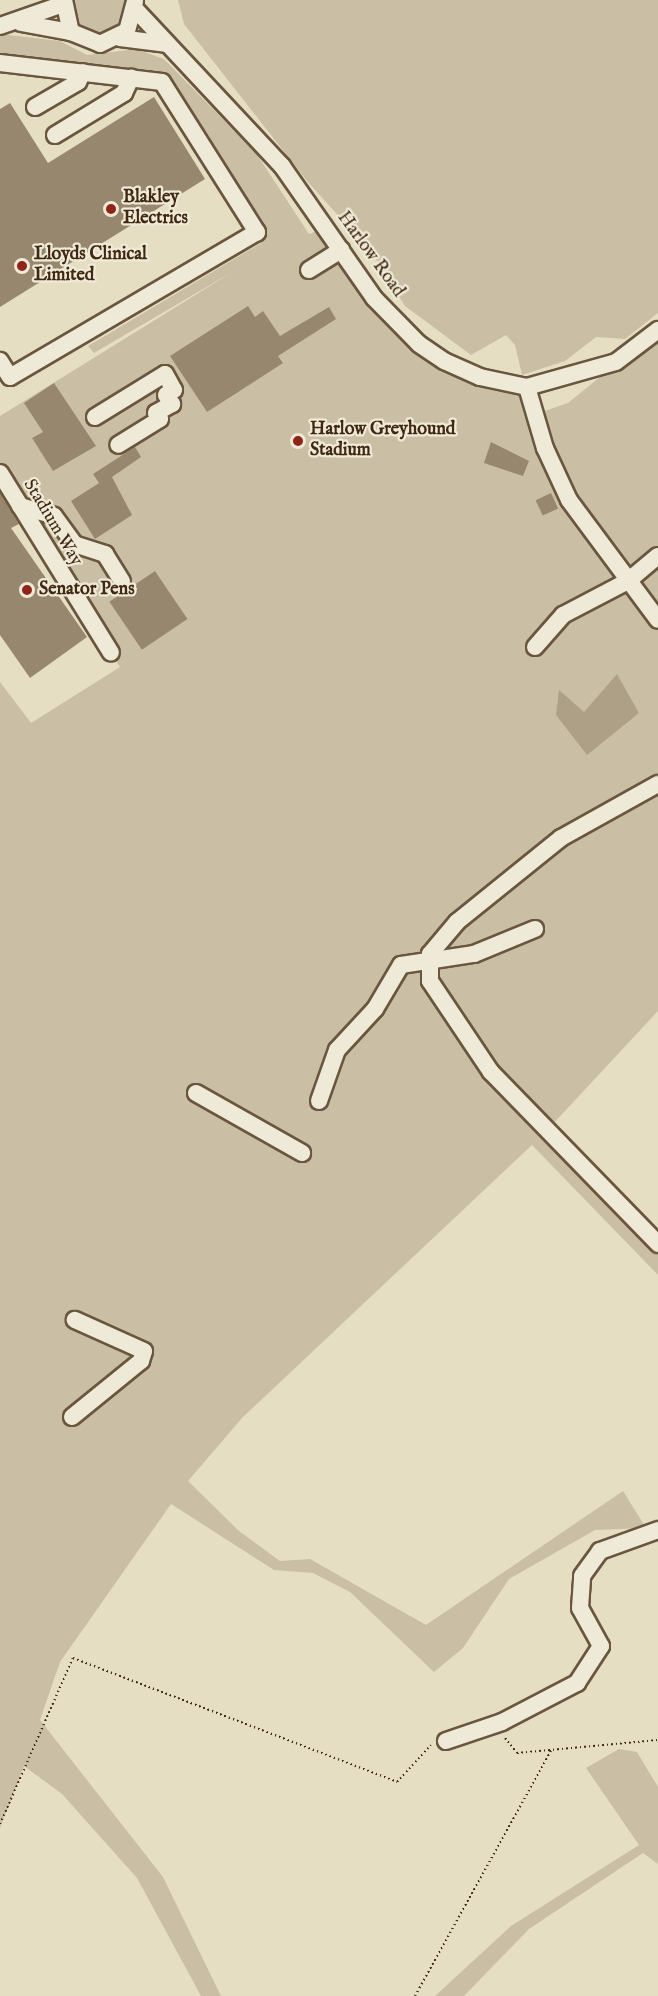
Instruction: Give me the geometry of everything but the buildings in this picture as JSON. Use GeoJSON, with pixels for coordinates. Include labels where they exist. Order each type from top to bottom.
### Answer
{"type":"FeatureCollection","features":[{"type":"Feature","properties":{"kind":"street"},"geometry":{"type":"LineString","coordinates":[[0,26],[21,23],[64,2],[71,32]]}},
{"type":"Feature","properties":{"kind":"street"},"geometry":{"type":"LineString","coordinates":[[120,38],[136,5]]}},
{"type":"Feature","properties":{"kind":"street","name":"Harlow Road"},"geometry":{"type":"LineString","coordinates":[[136,5],[166,44],[192,64],[282,166],[374,298],[419,344],[473,375],[527,387],[616,362],[658,330]]}},
{"type":"Feature","properties":{"kind":"street"},"geometry":{"type":"LineString","coordinates":[[21,23],[71,32],[100,44],[120,38],[166,44]]}},
{"type":"Feature","properties":{"kind":"street"},"geometry":{"type":"LineString","coordinates":[[0,63],[162,82],[257,232],[10,377],[0,361]]}},
{"type":"Feature","properties":{"kind":"street"},"geometry":{"type":"LineString","coordinates":[[36,108],[78,82],[83,72]]}},
{"type":"Feature","properties":{"kind":"street"},"geometry":{"type":"LineString","coordinates":[[55,135],[124,93],[131,78]]}},
{"type":"Feature","properties":{"kind":"street"},"geometry":{"type":"LineString","coordinates":[[309,270],[341,250]]}},
{"type":"Feature","properties":{"kind":"street"},"geometry":{"type":"LineString","coordinates":[[95,417],[165,375],[174,390],[166,395],[172,404],[156,413],[160,419],[118,445]]}},
{"type":"Feature","properties":{"kind":"street"},"geometry":{"type":"LineString","coordinates":[[527,387],[544,448],[569,501],[658,620]]}},
{"type":"Feature","properties":{"kind":"street","name":"Stadium Way"},"geometry":{"type":"LineString","coordinates":[[0,473],[111,653]]}},
{"type":"Feature","properties":{"kind":"street"},"geometry":{"type":"LineString","coordinates":[[20,506],[54,516],[74,544],[105,554],[122,581]]}},
{"type":"Feature","properties":{"kind":"street"},"geometry":{"type":"LineString","coordinates":[[535,647],[562,615],[628,581],[658,556]]}},
{"type":"Feature","properties":{"kind":"street"},"geometry":{"type":"LineString","coordinates":[[658,784],[561,838],[457,922],[430,960],[430,981],[491,1072],[658,1244]]}},
{"type":"Feature","properties":{"kind":"street"},"geometry":{"type":"LineString","coordinates":[[319,1101],[337,1050],[375,1009],[394,972],[407,962],[474,954],[535,929]]}},
{"type":"Feature","properties":{"kind":"street"},"geometry":{"type":"LineString","coordinates":[[196,1093],[302,1152]]}},
{"type":"Feature","properties":{"kind":"street"},"geometry":{"type":"LineString","coordinates":[[72,1417],[141,1361],[144,1351],[75,1320]]}},
{"type":"Feature","properties":{"kind":"street"},"geometry":{"type":"LineString","coordinates":[[446,1741],[493,1725],[577,1683],[602,1646],[580,1608],[582,1576],[600,1551],[658,1530]]}},
{"type":"Feature","properties":{"kind":"path"},"geometry":{"type":"LineString","coordinates":[[0,1824],[73,1658],[396,1782],[431,1744],[446,1741]]}},
{"type":"Feature","properties":{"kind":"path"},"geometry":{"type":"LineString","coordinates":[[493,1725],[517,1753],[658,1740]]}},
{"type":"Feature","properties":{"kind":"path"},"geometry":{"type":"LineString","coordinates":[[415,1996],[552,1749]]}},
{"type":"Feature","properties":{"kind":"shaded area"},"geometry":{"type":"Polygon","coordinates":[[[72,0],[126,0],[121,26],[100,37],[78,28],[72,0]]]}},
{"type":"Feature","properties":{"kind":"shaded area"},"geometry":{"type":"Polygon","coordinates":[[[178,0],[658,0],[658,313],[625,339],[596,337],[565,361],[522,375],[515,345],[506,335],[471,355],[405,306],[372,253],[307,181],[184,24],[178,0]]]}},
{"type":"Feature","properties":{"kind":"shaded area"},"geometry":{"type":"Polygon","coordinates":[[[0,34],[60,41],[87,55],[136,49],[164,59],[256,153],[309,234],[325,228],[419,344],[527,387],[536,414],[568,403],[658,330],[658,1011],[552,1125],[625,1221],[658,1254],[658,1275],[532,1145],[242,1418],[188,1481],[239,1531],[280,1561],[310,1559],[426,1625],[623,1491],[646,1528],[595,1530],[509,1579],[463,1648],[434,1672],[350,1592],[313,1573],[274,1570],[171,1504],[60,1662],[40,1720],[163,1877],[221,1996],[201,1996],[137,1878],[62,1794],[24,1766],[0,1828],[0,682],[31,723],[120,667],[0,473],[0,416],[234,271],[94,353],[88,346],[261,243],[207,152],[208,140],[170,80],[0,58],[0,34]]]}},
{"type":"Feature","properties":{"kind":"shaded area"},"geometry":{"type":"Polygon","coordinates":[[[617,674],[639,713],[587,755],[556,715],[559,690],[584,712],[617,674]]]}},
{"type":"Feature","properties":{"kind":"shaded area"},"geometry":{"type":"Polygon","coordinates":[[[619,1749],[637,1752],[658,1787],[658,1864],[643,1853],[529,1929],[464,1996],[435,1996],[511,1926],[639,1845],[586,1768],[619,1749]]]}},
{"type":"Feature","properties":{"kind":"place","name":"Blakley Electrics"},"geometry":{"type":"Point","coordinates":[111,209]}},
{"type":"Feature","properties":{"kind":"place","name":"Lloyds Clinical Limited"},"geometry":{"type":"Point","coordinates":[22,266]}},
{"type":"Feature","properties":{"kind":"place","name":"Harlow Greyhound Stadium"},"geometry":{"type":"Point","coordinates":[298,441]}},
{"type":"Feature","properties":{"kind":"place","name":"Senator Pens"},"geometry":{"type":"Point","coordinates":[27,590]}}]}
